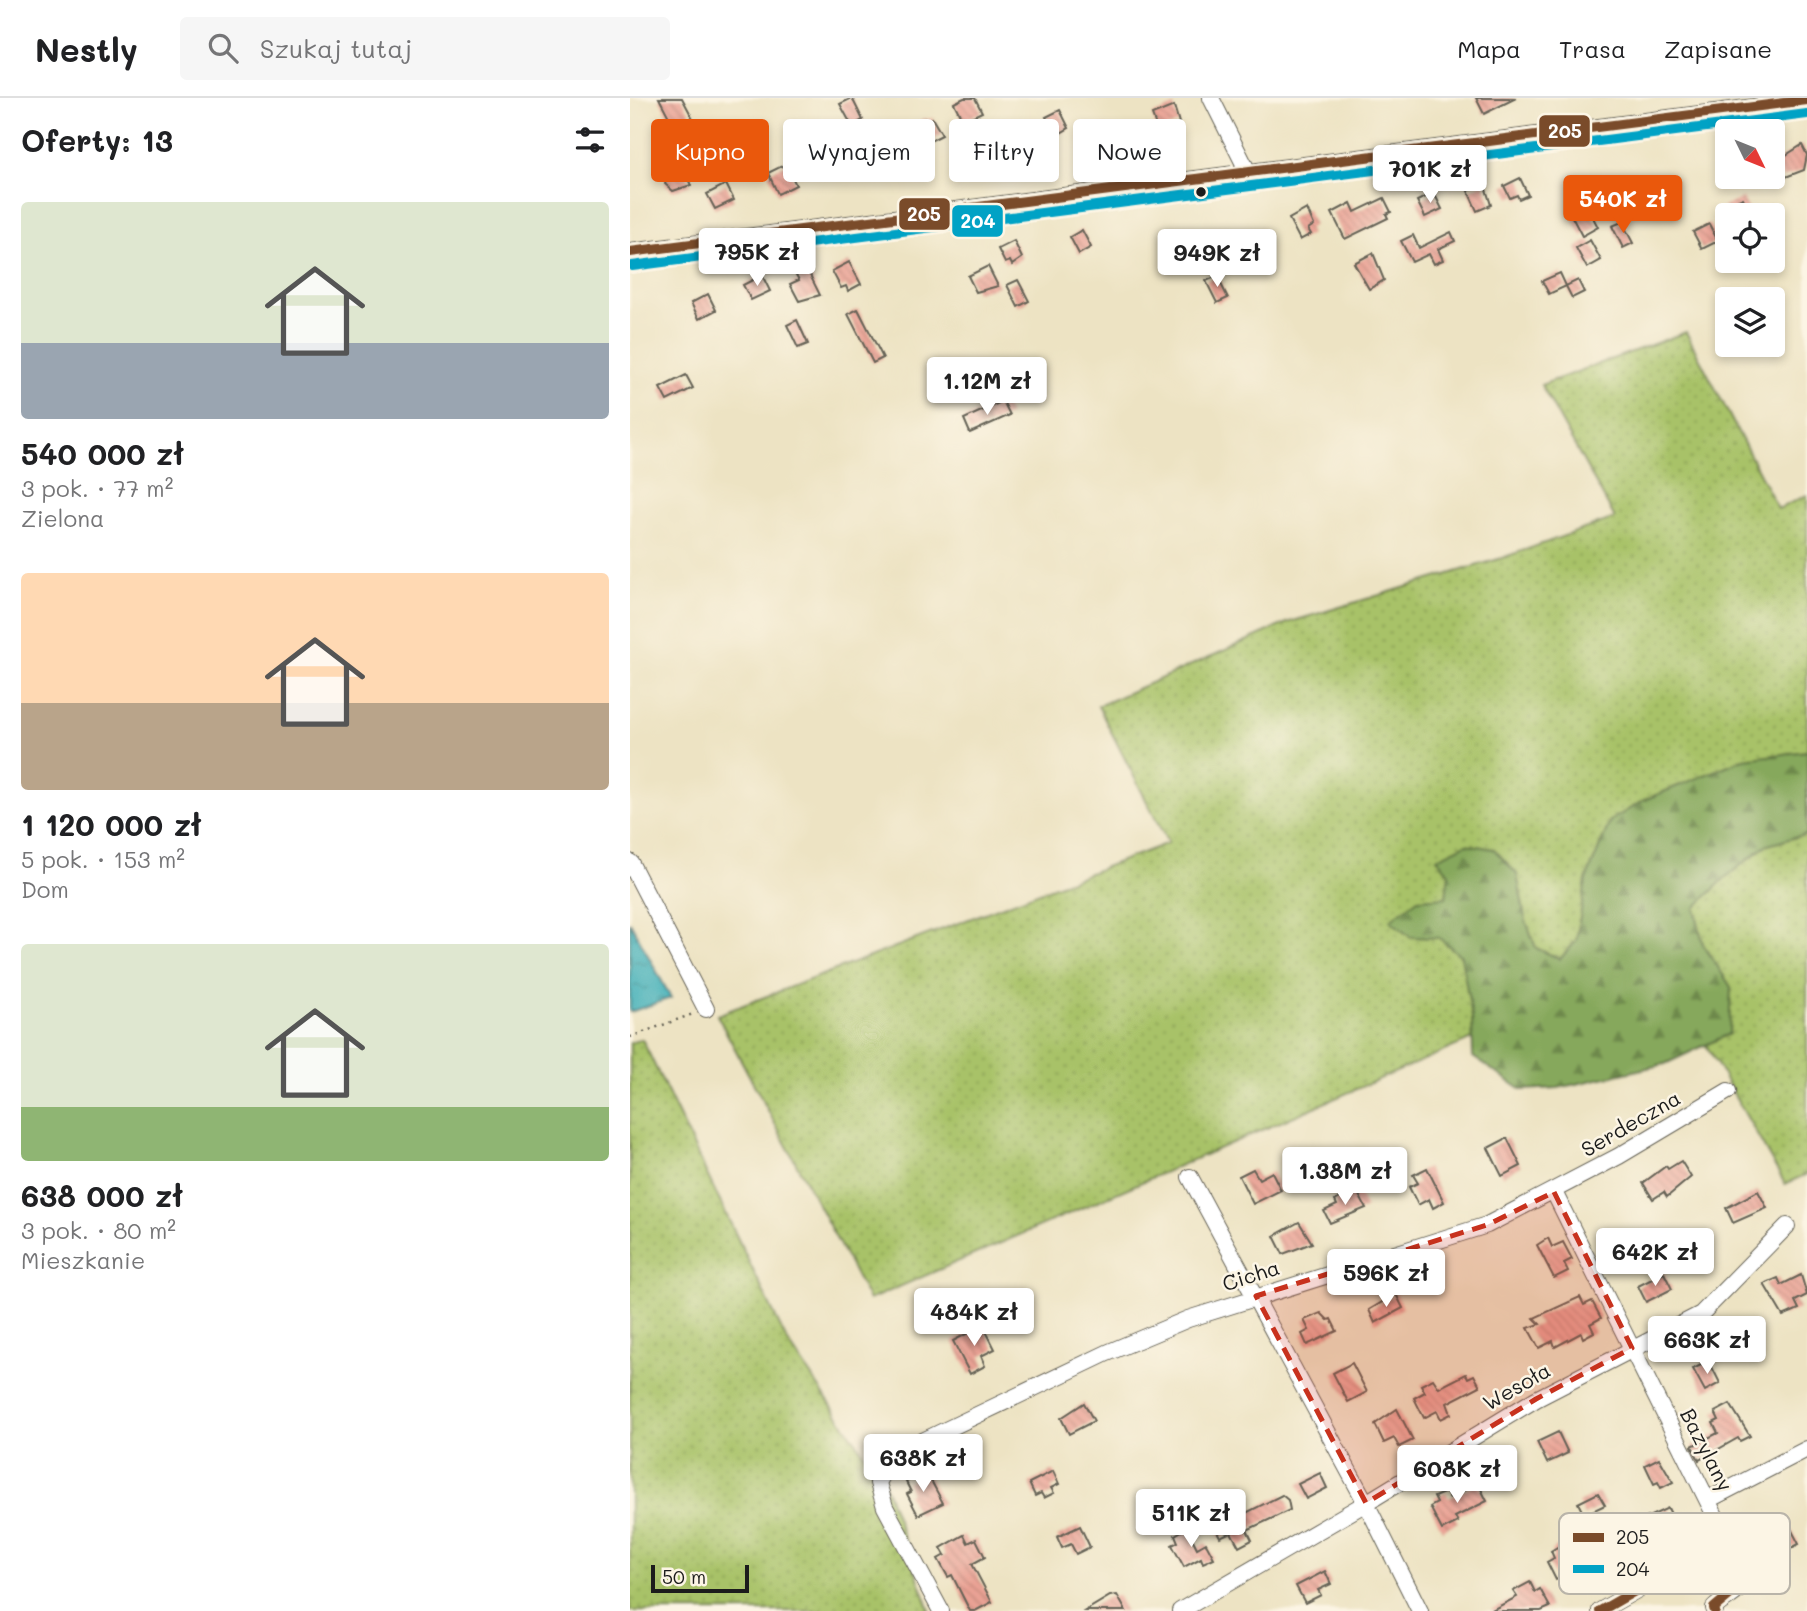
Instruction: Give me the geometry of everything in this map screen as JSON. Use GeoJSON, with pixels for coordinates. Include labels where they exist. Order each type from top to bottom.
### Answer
{"type":"FeatureCollection","features":[{"type":"Feature","properties":{"kind":"street"},"geometry":{"type":"LineString","coordinates":[[1211,98],[1248,172]]}},
{"type":"Feature","properties":{"kind":"street"},"geometry":{"type":"LineString","coordinates":[[630,252],[1807,100]]}},
{"type":"Feature","properties":{"kind":"street"},"geometry":{"type":"LineString","coordinates":[[630,862],[706,1009]]}},
{"type":"Feature","properties":{"kind":"street","name":"Serdeczna"},"geometry":{"type":"LineString","coordinates":[[1554,1192],[1728,1091]]}},
{"type":"Feature","properties":{"kind":"street"},"geometry":{"type":"LineString","coordinates":[[1190,1177],[1366,1503],[1420,1611]]}},
{"type":"Feature","properties":{"kind":"street","name":"Cicha"},"geometry":{"type":"LineString","coordinates":[[941,1611],[885,1507],[878,1483],[889,1463],[908,1448],[1107,1353],[1256,1296],[1487,1225],[1554,1192]]}},
{"type":"Feature","properties":{"kind":"street","name":"Bazylany"},"geometry":{"type":"LineString","coordinates":[[1554,1192],[1714,1513]]}},
{"type":"Feature","properties":{"kind":"street","name":"Wesoła"},"geometry":{"type":"LineString","coordinates":[[1180,1611],[1366,1503],[1536,1399],[1701,1314],[1787,1226]]}},
{"type":"Feature","properties":{"kind":"street"},"geometry":{"type":"LineString","coordinates":[[1708,1500],[1807,1449]]}},
{"type":"Feature","properties":{"kind":"street"},"geometry":{"type":"LineString","coordinates":[[1600,1611],[1630,1594]]}},
{"type":"Feature","properties":{"kind":"street","name":"Bazylany"},"geometry":{"type":"LineString","coordinates":[[1715,1611],[1714,1608],[1732,1594]]}},
{"type":"Feature","properties":{"kind":"path"},"geometry":{"type":"LineString","coordinates":[[630,1037],[706,1009]]}},
{"type":"Feature","properties":{"kind":"highlighted area"},"geometry":{"type":"Polygon","coordinates":[[[1554,1192],[1632,1348],[1536,1399],[1366,1503],[1256,1296],[1487,1225],[1554,1192]]]}},
{"type":"Feature","properties":{"kind":"green space"},"geometry":{"type":"Polygon","coordinates":[[[1686,332],[1778,509],[1807,495],[1807,1174],[1785,1184],[1657,959],[869,1300],[717,1015],[1168,843],[1098,706],[1287,623],[1502,558],[1615,518],[1541,385],[1686,332]]]}},
{"type":"Feature","properties":{"kind":"green space"},"geometry":{"type":"Polygon","coordinates":[[[1807,751],[1807,834],[1765,846],[1725,878],[1695,908],[1703,944],[1731,987],[1729,1034],[1665,1064],[1558,1088],[1522,1090],[1473,1057],[1472,1017],[1461,956],[1439,938],[1410,937],[1390,920],[1418,899],[1446,897],[1449,873],[1437,858],[1466,844],[1494,849],[1517,874],[1525,918],[1536,948],[1560,959],[1576,941],[1586,880],[1610,821],[1644,800],[1743,759],[1807,751]]]}},
{"type":"Feature","properties":{"kind":"green space"},"geometry":{"type":"Polygon","coordinates":[[[642,1039],[786,1339],[884,1483],[930,1611],[630,1611],[630,1043],[642,1039]]]}},
{"type":"Feature","properties":{"kind":"water"},"geometry":{"type":"Polygon","coordinates":[[[630,922],[671,998],[630,1012],[630,922]]]}},
{"type":"Feature","properties":{"kind":"building"},"geometry":{"type":"Polygon","coordinates":[[[659,98],[682,98],[693,119],[670,119],[659,98]]]}},
{"type":"Feature","properties":{"kind":"building"},"geometry":{"type":"Polygon","coordinates":[[[852,98],[862,119],[848,119],[840,104],[852,98]]]}},
{"type":"Feature","properties":{"kind":"building"},"geometry":{"type":"Polygon","coordinates":[[[964,98],[975,98],[982,112],[962,119],[954,103],[964,98]]]}},
{"type":"Feature","properties":{"kind":"building"},"geometry":{"type":"Polygon","coordinates":[[[1476,98],[1516,98],[1484,114],[1476,98]]]}},
{"type":"Feature","properties":{"kind":"building"},"geometry":{"type":"Polygon","coordinates":[[[1174,106],[1178,119],[1154,119],[1152,115],[1174,106]]]}},
{"type":"Feature","properties":{"kind":"building"},"geometry":{"type":"Polygon","coordinates":[[[1060,110],[1069,128],[1059,134],[1059,119],[1046,117],[1060,110]]]}},
{"type":"Feature","properties":{"kind":"building"},"geometry":{"type":"Polygon","coordinates":[[[935,123],[942,135],[935,138],[935,123]]]}},
{"type":"Feature","properties":{"kind":"building"},"geometry":{"type":"Polygon","coordinates":[[[1802,145],[1807,155],[1804,170],[1785,177],[1785,156],[1802,145]]]}},
{"type":"Feature","properties":{"kind":"building"},"geometry":{"type":"Polygon","coordinates":[[[783,166],[783,182],[795,182],[796,185],[778,194],[769,172],[783,166]]]}},
{"type":"Feature","properties":{"kind":"building"},"geometry":{"type":"Polygon","coordinates":[[[1520,178],[1528,195],[1519,199],[1517,195],[1510,198],[1504,186],[1520,178]]]}},
{"type":"Feature","properties":{"kind":"building"},"geometry":{"type":"Polygon","coordinates":[[[689,182],[691,185],[673,191],[665,184],[689,182]]]}},
{"type":"Feature","properties":{"kind":"building"},"geometry":{"type":"Polygon","coordinates":[[[1484,183],[1491,205],[1477,211],[1468,191],[1484,183]]]}},
{"type":"Feature","properties":{"kind":"building"},"geometry":{"type":"Polygon","coordinates":[[[726,184],[734,200],[715,209],[707,194],[726,184]]]}},
{"type":"Feature","properties":{"kind":"building"},"geometry":{"type":"Polygon","coordinates":[[[1434,193],[1442,209],[1425,217],[1417,201],[1434,193]]]}},
{"type":"Feature","properties":{"kind":"building"},"geometry":{"type":"Polygon","coordinates":[[[1384,198],[1391,212],[1386,214],[1388,218],[1345,239],[1332,213],[1351,203],[1355,212],[1384,198]]]}},
{"type":"Feature","properties":{"kind":"building"},"geometry":{"type":"Polygon","coordinates":[[[1743,198],[1745,203],[1732,203],[1743,198]]]}},
{"type":"Feature","properties":{"kind":"building"},"geometry":{"type":"Polygon","coordinates":[[[1588,208],[1598,227],[1582,236],[1572,217],[1588,208]]]}},
{"type":"Feature","properties":{"kind":"building"},"geometry":{"type":"Polygon","coordinates":[[[1307,209],[1314,225],[1308,229],[1311,234],[1300,240],[1289,219],[1307,209]]]}},
{"type":"Feature","properties":{"kind":"building"},"geometry":{"type":"Polygon","coordinates":[[[1622,222],[1633,243],[1623,248],[1612,226],[1622,222]]]}},
{"type":"Feature","properties":{"kind":"building"},"geometry":{"type":"Polygon","coordinates":[[[1709,224],[1715,235],[1715,242],[1702,249],[1693,232],[1709,224]]]}},
{"type":"Feature","properties":{"kind":"building"},"geometry":{"type":"Polygon","coordinates":[[[1082,230],[1091,247],[1079,254],[1070,237],[1082,230]]]}},
{"type":"Feature","properties":{"kind":"building"},"geometry":{"type":"Polygon","coordinates":[[[1451,232],[1455,241],[1438,249],[1443,260],[1434,264],[1429,254],[1412,262],[1401,241],[1413,235],[1419,248],[1451,232]]]}},
{"type":"Feature","properties":{"kind":"building"},"geometry":{"type":"Polygon","coordinates":[[[1590,240],[1601,260],[1587,268],[1576,248],[1590,240]]]}},
{"type":"Feature","properties":{"kind":"building"},"geometry":{"type":"Polygon","coordinates":[[[1014,241],[1022,258],[1012,265],[1010,261],[1005,263],[998,249],[1014,241]]]}},
{"type":"Feature","properties":{"kind":"building"},"geometry":{"type":"Polygon","coordinates":[[[1373,253],[1384,280],[1369,289],[1354,263],[1373,253]]]}},
{"type":"Feature","properties":{"kind":"building"},"geometry":{"type":"Polygon","coordinates":[[[849,262],[861,284],[848,291],[846,286],[841,288],[832,271],[849,262]]]}},
{"type":"Feature","properties":{"kind":"building"},"geometry":{"type":"Polygon","coordinates":[[[988,266],[998,286],[976,292],[968,276],[988,266]]]}},
{"type":"Feature","properties":{"kind":"building"},"geometry":{"type":"Polygon","coordinates":[[[807,269],[820,295],[799,301],[790,284],[799,280],[796,275],[807,269]]]}},
{"type":"Feature","properties":{"kind":"building"},"geometry":{"type":"Polygon","coordinates":[[[1560,273],[1566,286],[1549,294],[1542,281],[1560,273]]]}},
{"type":"Feature","properties":{"kind":"building"},"geometry":{"type":"Polygon","coordinates":[[[762,275],[770,291],[751,300],[743,285],[762,275]]]}},
{"type":"Feature","properties":{"kind":"building"},"geometry":{"type":"Polygon","coordinates":[[[1217,276],[1228,298],[1217,303],[1206,281],[1217,276]]]}},
{"type":"Feature","properties":{"kind":"building"},"geometry":{"type":"Polygon","coordinates":[[[1018,280],[1029,301],[1018,307],[1007,285],[1018,280]]]}},
{"type":"Feature","properties":{"kind":"building"},"geometry":{"type":"Polygon","coordinates":[[[1578,280],[1584,292],[1572,298],[1566,286],[1578,280]]]}},
{"type":"Feature","properties":{"kind":"building"},"geometry":{"type":"Polygon","coordinates":[[[708,294],[716,310],[699,319],[691,303],[708,294]]]}},
{"type":"Feature","properties":{"kind":"building"},"geometry":{"type":"Polygon","coordinates":[[[858,309],[883,358],[873,363],[848,314],[858,309]]]}},
{"type":"Feature","properties":{"kind":"building"},"geometry":{"type":"Polygon","coordinates":[[[797,320],[808,344],[798,348],[787,325],[797,320]]]}},
{"type":"Feature","properties":{"kind":"building"},"geometry":{"type":"Polygon","coordinates":[[[686,375],[693,388],[667,401],[660,388],[686,375]]]}},
{"type":"Feature","properties":{"kind":"building"},"geometry":{"type":"Polygon","coordinates":[[[1003,401],[1010,415],[970,433],[964,419],[1003,401]]]}},
{"type":"Feature","properties":{"kind":"building"},"geometry":{"type":"Polygon","coordinates":[[[1507,1138],[1521,1166],[1502,1176],[1488,1148],[1507,1138]]]}},
{"type":"Feature","properties":{"kind":"building"},"geometry":{"type":"Polygon","coordinates":[[[1681,1161],[1691,1177],[1667,1197],[1664,1192],[1653,1199],[1643,1183],[1666,1166],[1668,1169],[1681,1161]]]}},
{"type":"Feature","properties":{"kind":"building"},"geometry":{"type":"Polygon","coordinates":[[[1427,1168],[1444,1202],[1433,1208],[1429,1199],[1418,1205],[1409,1187],[1418,1183],[1413,1175],[1427,1168]]]}},
{"type":"Feature","properties":{"kind":"building"},"geometry":{"type":"Polygon","coordinates":[[[1253,1169],[1259,1179],[1272,1172],[1281,1190],[1253,1204],[1239,1176],[1253,1169]]]}},
{"type":"Feature","properties":{"kind":"building"},"geometry":{"type":"Polygon","coordinates":[[[1758,1191],[1767,1208],[1733,1223],[1726,1208],[1758,1191]]]}},
{"type":"Feature","properties":{"kind":"building"},"geometry":{"type":"Polygon","coordinates":[[[1350,1192],[1352,1196],[1358,1193],[1366,1208],[1330,1223],[1324,1211],[1337,1205],[1335,1201],[1350,1192]]]}},
{"type":"Feature","properties":{"kind":"building"},"geometry":{"type":"Polygon","coordinates":[[[1299,1222],[1312,1243],[1283,1254],[1274,1236],[1299,1222]]]}},
{"type":"Feature","properties":{"kind":"building"},"geometry":{"type":"Polygon","coordinates":[[[1548,1238],[1552,1247],[1563,1242],[1572,1259],[1564,1263],[1568,1271],[1554,1278],[1537,1245],[1548,1238]]]}},
{"type":"Feature","properties":{"kind":"building"},"geometry":{"type":"Polygon","coordinates":[[[1664,1273],[1672,1289],[1646,1302],[1638,1286],[1664,1273]]]}},
{"type":"Feature","properties":{"kind":"building"},"geometry":{"type":"Polygon","coordinates":[[[1801,1275],[1807,1295],[1795,1301],[1799,1309],[1783,1316],[1764,1284],[1778,1278],[1781,1285],[1801,1275]]]}},
{"type":"Feature","properties":{"kind":"building"},"geometry":{"type":"Polygon","coordinates":[[[1396,1294],[1403,1308],[1375,1323],[1369,1310],[1396,1294]]]}},
{"type":"Feature","properties":{"kind":"building"},"geometry":{"type":"Polygon","coordinates":[[[1580,1297],[1584,1305],[1592,1301],[1601,1318],[1590,1324],[1594,1332],[1583,1338],[1581,1333],[1555,1347],[1553,1341],[1539,1348],[1528,1328],[1540,1324],[1534,1318],[1580,1297]]]}},
{"type":"Feature","properties":{"kind":"building"},"geometry":{"type":"Polygon","coordinates":[[[1321,1313],[1328,1320],[1331,1319],[1337,1331],[1307,1345],[1302,1334],[1309,1330],[1304,1320],[1321,1313]]]}},
{"type":"Feature","properties":{"kind":"building"},"geometry":{"type":"Polygon","coordinates":[[[983,1325],[995,1349],[981,1356],[985,1366],[970,1374],[953,1341],[983,1325]]]}},
{"type":"Feature","properties":{"kind":"building"},"geometry":{"type":"Polygon","coordinates":[[[1352,1363],[1367,1392],[1348,1402],[1333,1373],[1352,1363]]]}},
{"type":"Feature","properties":{"kind":"building"},"geometry":{"type":"Polygon","coordinates":[[[1705,1363],[1707,1367],[1711,1365],[1720,1383],[1705,1391],[1693,1369],[1705,1363]]]}},
{"type":"Feature","properties":{"kind":"building"},"geometry":{"type":"Polygon","coordinates":[[[1466,1374],[1468,1378],[1474,1375],[1480,1386],[1447,1403],[1451,1414],[1441,1419],[1437,1411],[1424,1418],[1414,1398],[1425,1392],[1421,1385],[1433,1379],[1439,1388],[1466,1374]]]}},
{"type":"Feature","properties":{"kind":"building"},"geometry":{"type":"Polygon","coordinates":[[[1084,1403],[1094,1421],[1069,1434],[1061,1418],[1084,1403]]]}},
{"type":"Feature","properties":{"kind":"building"},"geometry":{"type":"Polygon","coordinates":[[[1730,1404],[1750,1436],[1740,1441],[1738,1438],[1699,1460],[1692,1446],[1718,1433],[1713,1423],[1719,1420],[1715,1412],[1730,1404]]]}},
{"type":"Feature","properties":{"kind":"building"},"geometry":{"type":"Polygon","coordinates":[[[1397,1409],[1413,1440],[1399,1447],[1394,1438],[1384,1443],[1375,1424],[1397,1409]]]}},
{"type":"Feature","properties":{"kind":"building"},"geometry":{"type":"Polygon","coordinates":[[[1558,1432],[1568,1453],[1547,1463],[1537,1442],[1558,1432]]]}},
{"type":"Feature","properties":{"kind":"building"},"geometry":{"type":"Polygon","coordinates":[[[1659,1458],[1673,1482],[1661,1488],[1658,1482],[1654,1484],[1645,1465],[1659,1458]]]}},
{"type":"Feature","properties":{"kind":"building"},"geometry":{"type":"Polygon","coordinates":[[[926,1471],[943,1503],[918,1515],[907,1494],[911,1492],[906,1482],[926,1471]]]}},
{"type":"Feature","properties":{"kind":"building"},"geometry":{"type":"Polygon","coordinates":[[[1053,1471],[1059,1484],[1051,1488],[1054,1493],[1044,1498],[1041,1493],[1035,1496],[1029,1483],[1053,1471]]]}},
{"type":"Feature","properties":{"kind":"building"},"geometry":{"type":"Polygon","coordinates":[[[1320,1473],[1327,1488],[1306,1499],[1298,1484],[1320,1473]]]}},
{"type":"Feature","properties":{"kind":"building"},"geometry":{"type":"Polygon","coordinates":[[[1478,1483],[1487,1501],[1455,1517],[1458,1522],[1442,1530],[1430,1507],[1437,1503],[1434,1497],[1446,1492],[1449,1498],[1478,1483]]]}},
{"type":"Feature","properties":{"kind":"building"},"geometry":{"type":"Polygon","coordinates":[[[1598,1493],[1605,1505],[1583,1513],[1578,1503],[1598,1493]]]}},
{"type":"Feature","properties":{"kind":"building"},"geometry":{"type":"Polygon","coordinates":[[[1282,1495],[1288,1500],[1290,1510],[1247,1530],[1252,1540],[1239,1547],[1231,1532],[1220,1537],[1210,1518],[1219,1513],[1216,1507],[1231,1499],[1240,1516],[1282,1495]]]}},
{"type":"Feature","properties":{"kind":"building"},"geometry":{"type":"Polygon","coordinates":[[[1668,1508],[1670,1513],[1657,1513],[1668,1508]]]}},
{"type":"Feature","properties":{"kind":"building"},"geometry":{"type":"Polygon","coordinates":[[[1080,1526],[1090,1547],[1076,1554],[1071,1544],[1062,1548],[1057,1537],[1080,1526]]]}},
{"type":"Feature","properties":{"kind":"building"},"geometry":{"type":"Polygon","coordinates":[[[1790,1527],[1799,1544],[1790,1549],[1790,1527]]]}},
{"type":"Feature","properties":{"kind":"building"},"geometry":{"type":"Polygon","coordinates":[[[1187,1528],[1197,1548],[1206,1543],[1214,1558],[1203,1563],[1201,1558],[1184,1567],[1172,1545],[1178,1542],[1175,1535],[1187,1528]]]}},
{"type":"Feature","properties":{"kind":"building"},"geometry":{"type":"Polygon","coordinates":[[[964,1535],[968,1543],[976,1539],[985,1557],[972,1564],[992,1602],[975,1611],[970,1611],[952,1575],[948,1577],[938,1559],[945,1555],[941,1548],[964,1535]]]}},
{"type":"Feature","properties":{"kind":"building"},"geometry":{"type":"Polygon","coordinates":[[[1559,1546],[1559,1578],[1556,1580],[1547,1562],[1554,1558],[1551,1551],[1559,1546]]]}},
{"type":"Feature","properties":{"kind":"building"},"geometry":{"type":"Polygon","coordinates":[[[1325,1571],[1331,1584],[1318,1590],[1321,1595],[1305,1603],[1296,1586],[1325,1571]]]}},
{"type":"Feature","properties":{"kind":"building"},"geometry":{"type":"Polygon","coordinates":[[[1530,1582],[1535,1592],[1540,1589],[1550,1607],[1541,1611],[1490,1611],[1517,1597],[1513,1591],[1530,1582]]]}},
{"type":"Feature","properties":{"kind":"building"},"geometry":{"type":"Polygon","coordinates":[[[1117,1595],[1126,1611],[1085,1611],[1110,1596],[1117,1595]]]}},
{"type":"Feature","properties":{"kind":"transit line","name":"205"},"geometry":{"type":"LineString","coordinates":[[630,252],[1807,100]]}},
{"type":"Feature","properties":{"kind":"transit line","name":"204"},"geometry":{"type":"LineString","coordinates":[[632,266],[1807,114]]}},
{"type":"Feature","properties":{"kind":"transit line","name":"205"},"geometry":{"type":"LineString","coordinates":[[1600,1611],[1630,1594]]}},
{"type":"Feature","properties":{"kind":"transit line","name":"205"},"geometry":{"type":"LineString","coordinates":[[1715,1611],[1714,1608],[1731,1594]]}}]}
